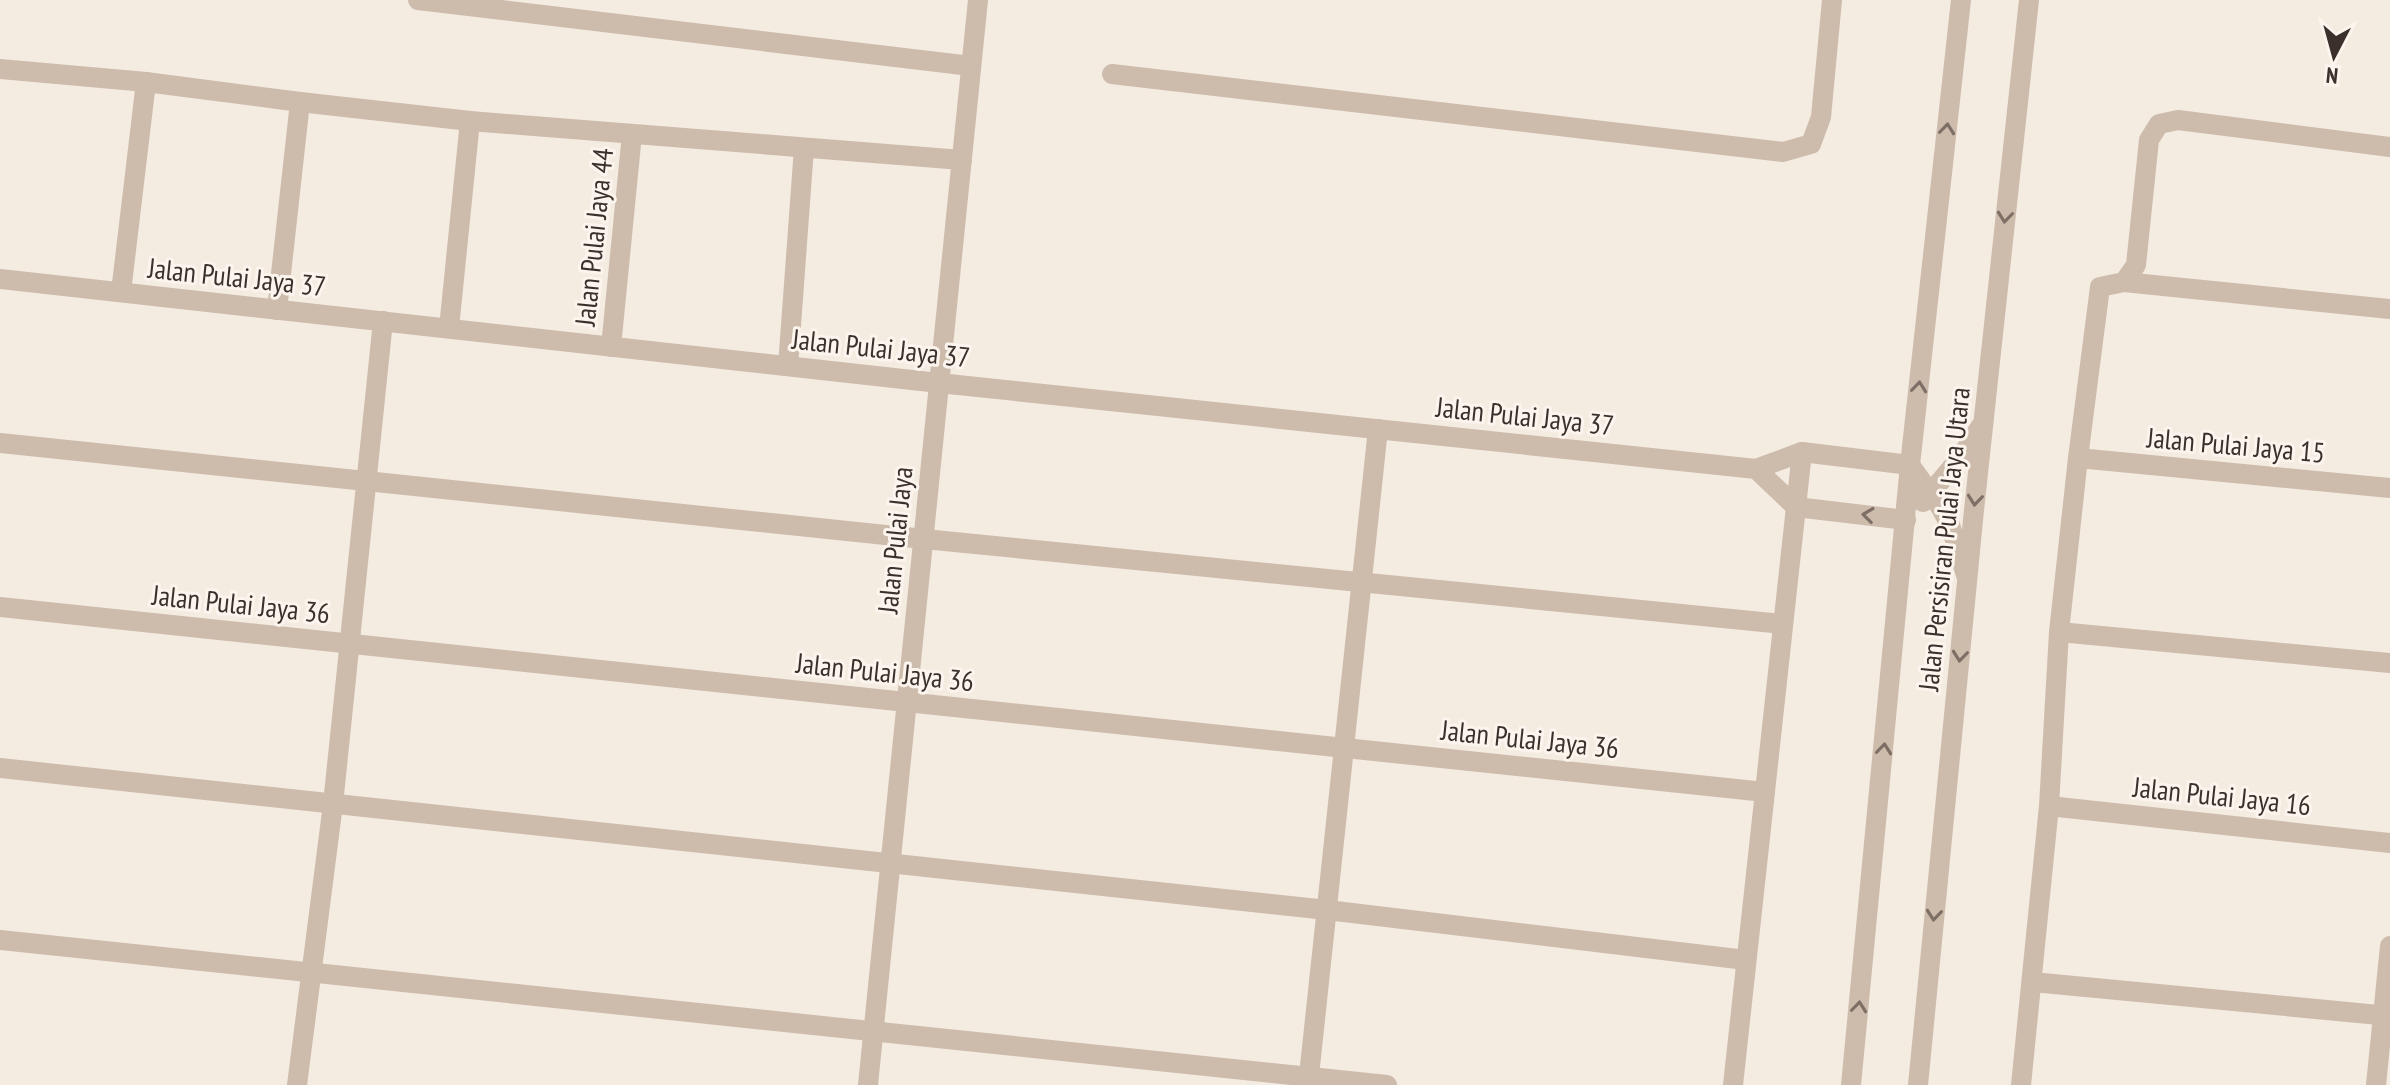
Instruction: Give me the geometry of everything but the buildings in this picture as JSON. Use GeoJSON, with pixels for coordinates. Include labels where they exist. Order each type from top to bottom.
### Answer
{"type":"FeatureCollection","features":[{"type":"Feature","properties":{"kind":"street"},"geometry":{"type":"LineString","coordinates":[[418,0],[971,66]]}},
{"type":"Feature","properties":{"kind":"street","name":"Jalan Pulai Jaya"},"geometry":{"type":"LineString","coordinates":[[868,1085],[978,0]]}},
{"type":"Feature","properties":{"kind":"street"},"geometry":{"type":"LineString","coordinates":[[1112,74],[1783,152],[1811,144],[1821,117],[1832,0]]}},
{"type":"Feature","properties":{"kind":"street","name":"Jalan Persisiran Pulai Jaya Utara"},"geometry":{"type":"LineString","coordinates":[[1851,1085],[1910,465],[1961,0]]}},
{"type":"Feature","properties":{"kind":"street","name":"Jalan Persisiran Pulai Jaya Utara"},"geometry":{"type":"LineString","coordinates":[[1918,1085],[1967,578],[2029,0]]}},
{"type":"Feature","properties":{"kind":"street"},"geometry":{"type":"LineString","coordinates":[[0,69],[146,82],[470,121],[962,160]]}},
{"type":"Feature","properties":{"kind":"street"},"geometry":{"type":"LineString","coordinates":[[121,292],[146,82]]}},
{"type":"Feature","properties":{"kind":"street"},"geometry":{"type":"LineString","coordinates":[[277,310],[300,102]]}},
{"type":"Feature","properties":{"kind":"street"},"geometry":{"type":"LineString","coordinates":[[2124,282],[2136,265],[2149,140],[2159,124],[2178,120],[2390,147]]}},
{"type":"Feature","properties":{"kind":"street"},"geometry":{"type":"LineString","coordinates":[[449,328],[470,121]]}},
{"type":"Feature","properties":{"kind":"street","name":"Jalan Pulai Jaya 44"},"geometry":{"type":"LineString","coordinates":[[611,347],[632,134]]}},
{"type":"Feature","properties":{"kind":"street"},"geometry":{"type":"LineString","coordinates":[[788,366],[804,148]]}},
{"type":"Feature","properties":{"kind":"street","name":"Jalan Pulai Jaya 37"},"geometry":{"type":"LineString","coordinates":[[0,279],[1756,469]]}},
{"type":"Feature","properties":{"kind":"street"},"geometry":{"type":"LineString","coordinates":[[2021,1085],[2049,806],[2059,632],[2100,287],[2124,282],[2390,309]]}},
{"type":"Feature","properties":{"kind":"street"},"geometry":{"type":"LineString","coordinates":[[297,1085],[333,804],[383,321]]}},
{"type":"Feature","properties":{"kind":"street"},"geometry":{"type":"LineString","coordinates":[[1967,578],[1950,525],[1931,492],[1910,465],[1802,452],[1756,469],[1796,507],[1906,520],[1931,492],[1960,458],[1983,423]]}},
{"type":"Feature","properties":{"kind":"street"},"geometry":{"type":"LineString","coordinates":[[1309,1081],[1378,429]]}},
{"type":"Feature","properties":{"kind":"street"},"geometry":{"type":"LineString","coordinates":[[0,443],[1783,624]]}},
{"type":"Feature","properties":{"kind":"street"},"geometry":{"type":"LineString","coordinates":[[1733,1085],[1802,452]]}},
{"type":"Feature","properties":{"kind":"street","name":"Jalan Pulai Jaya 15"},"geometry":{"type":"LineString","coordinates":[[2078,458],[2390,488]]}},
{"type":"Feature","properties":{"kind":"street","name":"Jalan Pulai Jaya 36"},"geometry":{"type":"LineString","coordinates":[[0,607],[1765,792]]}},
{"type":"Feature","properties":{"kind":"street"},"geometry":{"type":"LineString","coordinates":[[2059,632],[2390,663]]}},
{"type":"Feature","properties":{"kind":"street"},"geometry":{"type":"LineString","coordinates":[[0,768],[1327,910],[1746,960]]}},
{"type":"Feature","properties":{"kind":"street","name":"Jalan Pulai Jaya 16"},"geometry":{"type":"LineString","coordinates":[[2049,806],[2390,843]]}},
{"type":"Feature","properties":{"kind":"street"},"geometry":{"type":"LineString","coordinates":[[0,940],[1309,1081],[1387,1085]]}},
{"type":"Feature","properties":{"kind":"street"},"geometry":{"type":"LineString","coordinates":[[2376,1085],[2387,1016],[2390,946]]}},
{"type":"Feature","properties":{"kind":"street"},"geometry":{"type":"LineString","coordinates":[[2032,982],[2387,1016]]}}]}
